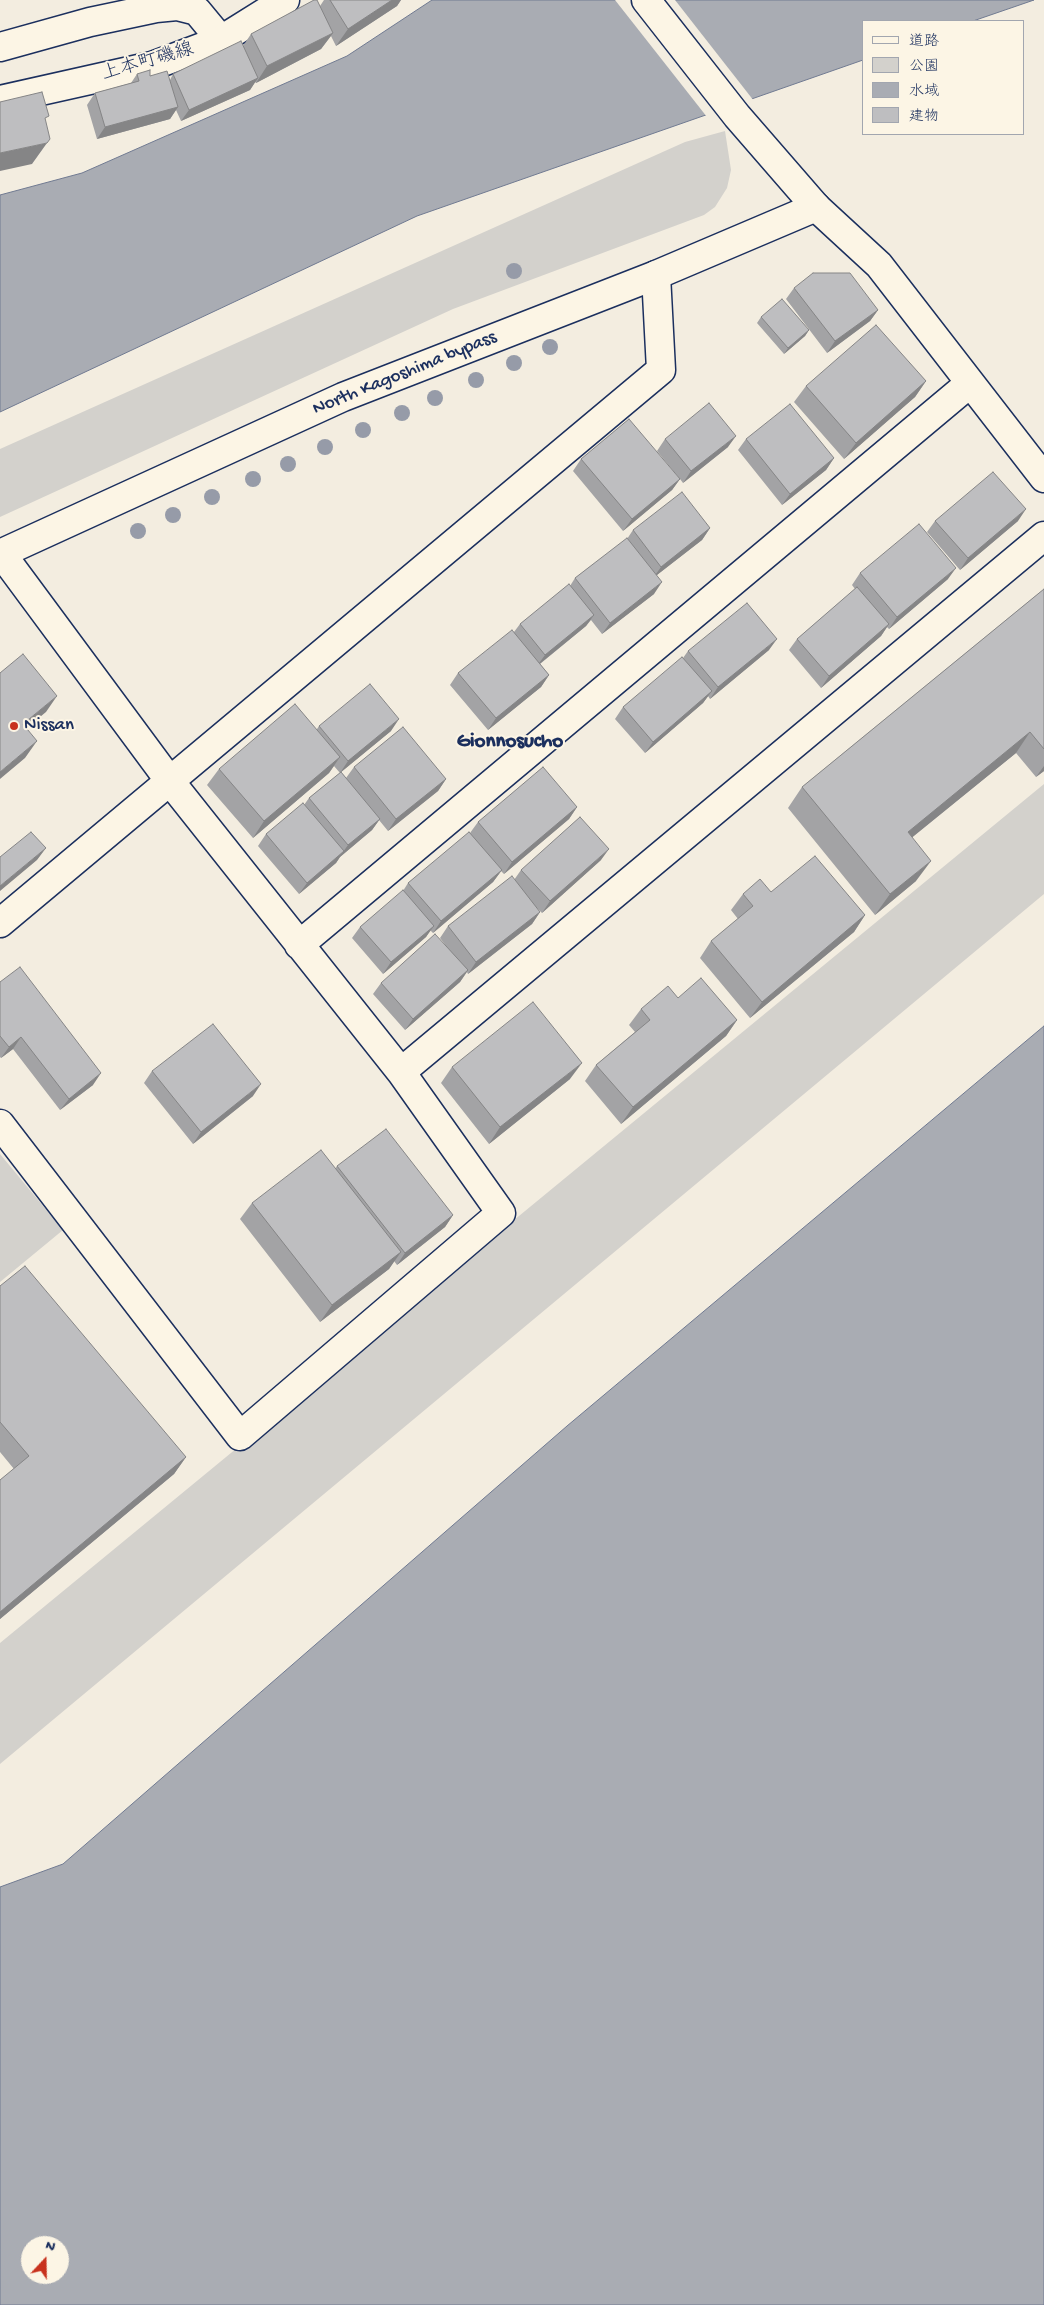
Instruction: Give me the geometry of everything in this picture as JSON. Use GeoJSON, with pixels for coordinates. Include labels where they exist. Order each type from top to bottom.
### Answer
{"type":"FeatureCollection","features":[{"type":"Feature","properties":{"kind":"main road","name":"上本町磯線"},"geometry":{"type":"LineString","coordinates":[[0,100],[152,66],[221,40],[285,0]]}},
{"type":"Feature","properties":{"kind":"main road"},"geometry":{"type":"LineString","coordinates":[[646,0],[737,116],[816,207],[879,265],[969,384],[1044,478]]}},
{"type":"Feature","properties":{"kind":"main road"},"geometry":{"type":"LineString","coordinates":[[0,47],[90,22],[156,8],[177,6],[197,11],[221,40]]}},
{"type":"Feature","properties":{"kind":"main road","name":"North Kagoshima bypass"},"geometry":{"type":"LineString","coordinates":[[1,553],[343,397],[656,275],[816,207]]}},
{"type":"Feature","properties":{"kind":"main road"},"geometry":{"type":"LineString","coordinates":[[0,923],[661,370],[656,275]]}},
{"type":"Feature","properties":{"kind":"main road"},"geometry":{"type":"LineString","coordinates":[[299,945],[969,384]]}},
{"type":"Feature","properties":{"kind":"main road"},"geometry":{"type":"LineString","coordinates":[[401,1072],[1044,536]]}},
{"type":"Feature","properties":{"kind":"main road"},"geometry":{"type":"LineString","coordinates":[[0,1124],[240,1436],[500,1212],[401,1072],[169,780],[1,553]]}},
{"type":"Feature","properties":{"kind":"green space"},"geometry":{"type":"Polygon","coordinates":[[[725,131],[731,170],[727,188],[715,207],[704,215],[453,309],[0,517],[0,449],[685,142],[725,131]]]}},
{"type":"Feature","properties":{"kind":"green space"},"geometry":{"type":"Polygon","coordinates":[[[1044,784],[1044,894],[0,1764],[0,1643],[1044,784]]]}},
{"type":"Feature","properties":{"kind":"green space"},"geometry":{"type":"Polygon","coordinates":[[[0,1154],[63,1230],[0,1282],[0,1154]]]}},
{"type":"Feature","properties":{"kind":"water"},"geometry":{"type":"Polygon","coordinates":[[[432,0],[1034,0],[976,20],[862,20],[862,60],[417,216],[0,412],[0,195],[82,173],[347,56],[432,0]]]}},
{"type":"Feature","properties":{"kind":"water"},"geometry":{"type":"Polygon","coordinates":[[[1044,1026],[1044,2305],[0,2305],[0,1887],[63,1864],[567,1426],[1044,1026]]]}},
{"type":"Feature","properties":{"kind":"pier"},"geometry":{"type":"Polygon","coordinates":[[[615,0],[675,0],[754,101],[707,117],[615,0]]]}},
{"type":"Feature","properties":{"kind":"building"},"geometry":{"type":"Polygon","coordinates":[[[317,0],[333,33],[267,66],[251,34],[317,0]]]}},
{"type":"Feature","properties":{"kind":"building"},"geometry":{"type":"Polygon","coordinates":[[[330,0],[392,0],[348,29],[330,0]]]}},
{"type":"Feature","properties":{"kind":"building"},"geometry":{"type":"Polygon","coordinates":[[[241,41],[258,78],[189,110],[173,74],[241,41]]]}},
{"type":"Feature","properties":{"kind":"building"},"geometry":{"type":"Polygon","coordinates":[[[150,70],[150,76],[167,71],[178,107],[105,127],[95,93],[139,81],[137,74],[150,70]]]}},
{"type":"Feature","properties":{"kind":"building"},"geometry":{"type":"Polygon","coordinates":[[[42,92],[49,116],[45,118],[50,139],[47,143],[0,153],[0,102],[42,92]]]}},
{"type":"Feature","properties":{"kind":"building"},"geometry":{"type":"Polygon","coordinates":[[[813,273],[850,273],[878,310],[835,341],[794,288],[813,273]]]}},
{"type":"Feature","properties":{"kind":"building"},"geometry":{"type":"Polygon","coordinates":[[[782,299],[809,330],[788,348],[761,317],[782,299]]]}},
{"type":"Feature","properties":{"kind":"building"},"geometry":{"type":"Polygon","coordinates":[[[876,325],[926,381],[856,443],[806,386],[876,325]]]}},
{"type":"Feature","properties":{"kind":"building"},"geometry":{"type":"Polygon","coordinates":[[[709,403],[736,436],[691,471],[665,439],[709,403]]]}},
{"type":"Feature","properties":{"kind":"building"},"geometry":{"type":"Polygon","coordinates":[[[790,404],[834,458],[790,494],[746,439],[790,404]]]}},
{"type":"Feature","properties":{"kind":"building"},"geometry":{"type":"Polygon","coordinates":[[[629,419],[680,479],[632,519],[581,459],[629,419]]]}},
{"type":"Feature","properties":{"kind":"building"},"geometry":{"type":"Polygon","coordinates":[[[993,472],[1026,509],[968,558],[935,521],[993,472]]]}},
{"type":"Feature","properties":{"kind":"building"},"geometry":{"type":"Polygon","coordinates":[[[682,492],[710,528],[661,567],[633,530],[682,492]]]}},
{"type":"Feature","properties":{"kind":"building"},"geometry":{"type":"Polygon","coordinates":[[[919,524],[956,568],[897,617],[860,573],[919,524]]]}},
{"type":"Feature","properties":{"kind":"building"},"geometry":{"type":"Polygon","coordinates":[[[627,538],[662,582],[610,623],[575,578],[627,538]]]}},
{"type":"Feature","properties":{"kind":"building"},"geometry":{"type":"Polygon","coordinates":[[[569,584],[594,615],[545,655],[520,624],[569,584]]]}},
{"type":"Feature","properties":{"kind":"building"},"geometry":{"type":"Polygon","coordinates":[[[857,587],[889,624],[829,676],[797,639],[857,587]]]}},
{"type":"Feature","properties":{"kind":"building"},"geometry":{"type":"Polygon","coordinates":[[[1044,589],[1044,749],[1030,732],[908,832],[931,861],[890,894],[802,787],[1044,589]]]}},
{"type":"Feature","properties":{"kind":"building"},"geometry":{"type":"Polygon","coordinates":[[[747,603],[777,639],[718,687],[688,651],[747,603]]]}},
{"type":"Feature","properties":{"kind":"building"},"geometry":{"type":"Polygon","coordinates":[[[512,630],[549,675],[496,718],[458,673],[512,630]]]}},
{"type":"Feature","properties":{"kind":"building","name":"Nissan"},"geometry":{"type":"Polygon","coordinates":[[[23,654],[57,696],[23,724],[37,741],[0,772],[0,673],[23,654]]]}},
{"type":"Feature","properties":{"kind":"building"},"geometry":{"type":"Polygon","coordinates":[[[682,657],[712,691],[653,742],[623,707],[682,657]]]}},
{"type":"Feature","properties":{"kind":"building"},"geometry":{"type":"Polygon","coordinates":[[[370,684],[399,719],[348,761],[319,726],[370,684]]]}},
{"type":"Feature","properties":{"kind":"building"},"geometry":{"type":"Polygon","coordinates":[[[295,704],[340,757],[264,821],[219,769],[295,704]]]}},
{"type":"Feature","properties":{"kind":"building"},"geometry":{"type":"Polygon","coordinates":[[[403,727],[446,779],[396,819],[354,767],[403,727]]]}},
{"type":"Feature","properties":{"kind":"building"},"geometry":{"type":"Polygon","coordinates":[[[543,767],[577,807],[512,862],[478,822],[543,767]]]}},
{"type":"Feature","properties":{"kind":"building"},"geometry":{"type":"Polygon","coordinates":[[[341,772],[380,819],[348,845],[309,798],[341,772]]]}},
{"type":"Feature","properties":{"kind":"building"},"geometry":{"type":"Polygon","coordinates":[[[303,803],[344,851],[307,883],[266,834],[303,803]]]}},
{"type":"Feature","properties":{"kind":"building"},"geometry":{"type":"Polygon","coordinates":[[[580,817],[609,849],[550,901],[521,870],[580,817]]]}},
{"type":"Feature","properties":{"kind":"building"},"geometry":{"type":"Polygon","coordinates":[[[31,832],[46,848],[0,886],[0,857],[31,832]]]}},
{"type":"Feature","properties":{"kind":"building"},"geometry":{"type":"Polygon","coordinates":[[[469,832],[502,870],[441,921],[408,883],[469,832]]]}},
{"type":"Feature","properties":{"kind":"building"},"geometry":{"type":"Polygon","coordinates":[[[815,856],[865,915],[762,1002],[711,941],[753,906],[743,894],[760,879],[771,892],[815,856]]]}},
{"type":"Feature","properties":{"kind":"building"},"geometry":{"type":"Polygon","coordinates":[[[512,876],[540,912],[476,962],[448,926],[512,876]]]}},
{"type":"Feature","properties":{"kind":"building"},"geometry":{"type":"Polygon","coordinates":[[[403,890],[434,926],[391,962],[360,927],[403,890]]]}},
{"type":"Feature","properties":{"kind":"building"},"geometry":{"type":"Polygon","coordinates":[[[435,934],[468,970],[413,1019],[381,983],[435,934]]]}},
{"type":"Feature","properties":{"kind":"building"},"geometry":{"type":"Polygon","coordinates":[[[20,967],[101,1073],[69,1099],[21,1037],[9,1047],[0,1036],[0,982],[20,967]]]}},
{"type":"Feature","properties":{"kind":"building"},"geometry":{"type":"Polygon","coordinates":[[[701,978],[737,1020],[633,1107],[596,1065],[650,1020],[641,1009],[668,986],[678,998],[701,978]]]}},
{"type":"Feature","properties":{"kind":"building"},"geometry":{"type":"Polygon","coordinates":[[[533,1002],[582,1063],[500,1127],[452,1067],[533,1002]]]}},
{"type":"Feature","properties":{"kind":"building"},"geometry":{"type":"Polygon","coordinates":[[[213,1024],[261,1084],[201,1132],[152,1071],[213,1024]]]}},
{"type":"Feature","properties":{"kind":"building"},"geometry":{"type":"Polygon","coordinates":[[[386,1129],[453,1215],[405,1253],[337,1166],[386,1129]]]}},
{"type":"Feature","properties":{"kind":"building"},"geometry":{"type":"Polygon","coordinates":[[[321,1150],[401,1252],[332,1305],[252,1203],[321,1150]]]}},
{"type":"Feature","properties":{"kind":"building"},"geometry":{"type":"Polygon","coordinates":[[[25,1266],[186,1457],[0,1612],[0,1480],[29,1456],[0,1422],[0,1286],[25,1266]]]}},
{"type":"Feature","properties":{"kind":"place","name":"Nissan"},"geometry":{"type":"Point","coordinates":[14,726]}},
{"type":"Feature","properties":{"kind":"district","name":"Gionnosucho"},"geometry":{"type":"Point","coordinates":[510,743]}}]}
